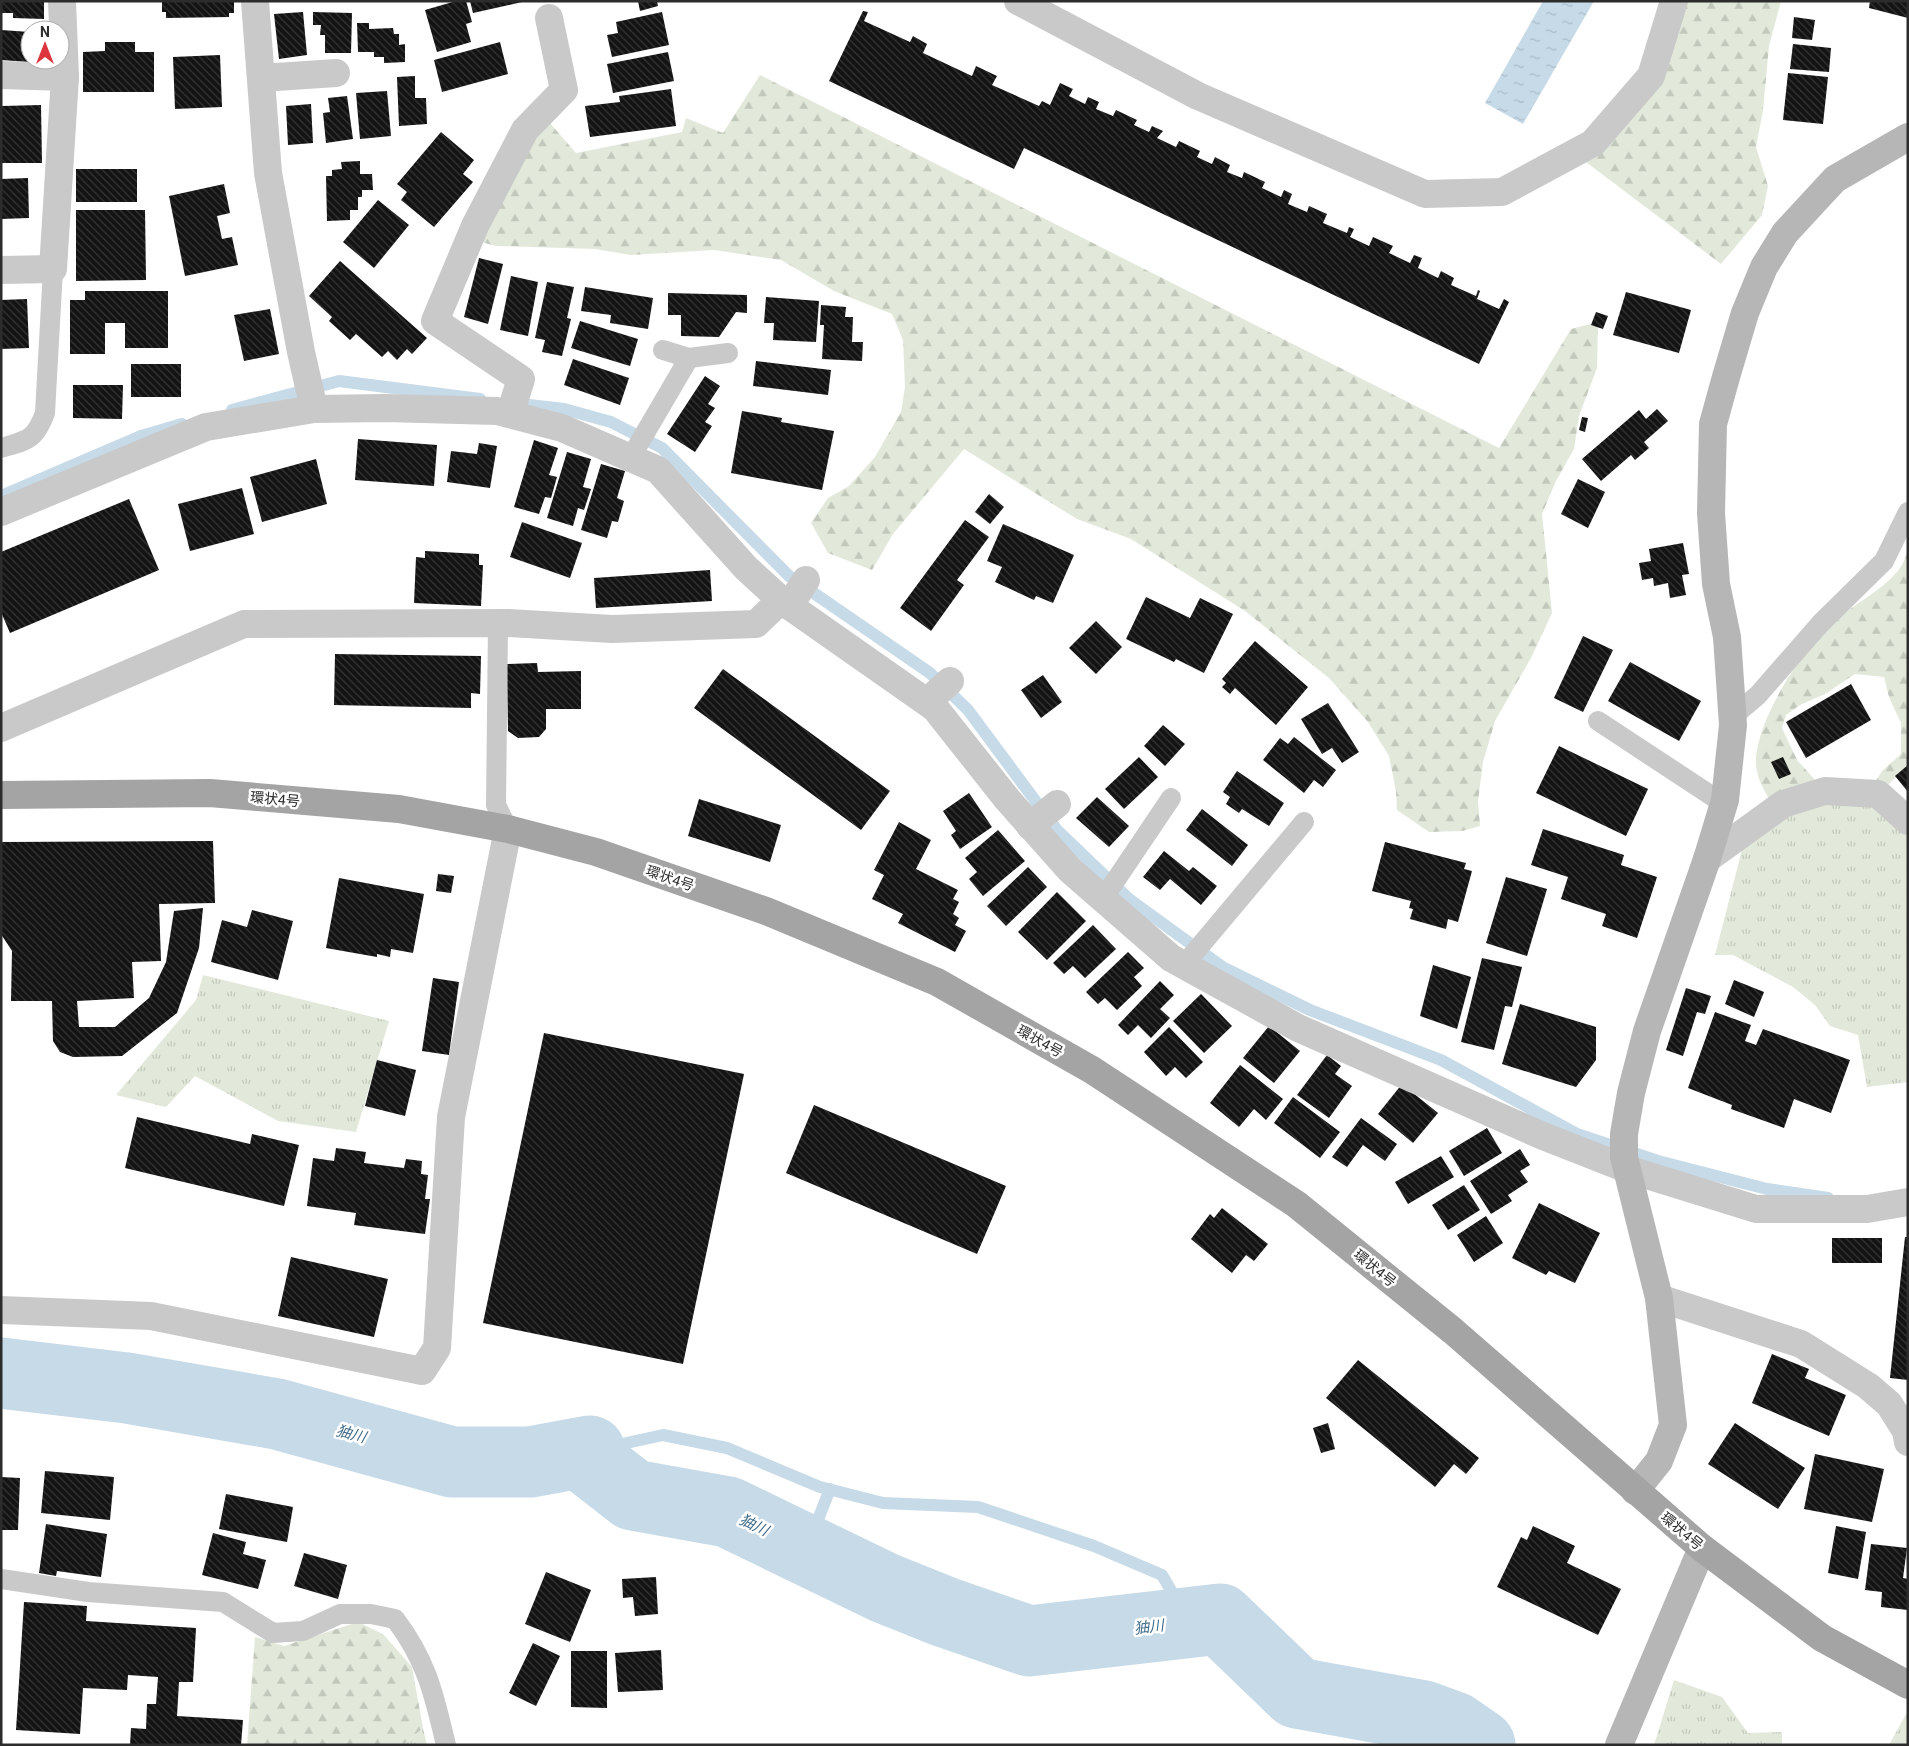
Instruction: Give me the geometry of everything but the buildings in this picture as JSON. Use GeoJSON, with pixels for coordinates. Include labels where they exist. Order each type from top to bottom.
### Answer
{"type":"FeatureCollection","features":[{"type":"Feature","properties":{"kind":"main road","name":"環状4号"},"geometry":{"type":"LineString","coordinates":[[1,795],[210,793],[400,809],[508,829],[596,852],[766,911],[937,982],[1092,1070],[1296,1204],[1453,1331],[1702,1548],[1822,1638],[1908,1685]]}},
{"type":"Feature","properties":{"kind":"street"},"geometry":{"type":"LineString","coordinates":[[1,270],[53,269],[65,77],[62,1]]}},
{"type":"Feature","properties":{"kind":"street"},"geometry":{"type":"LineString","coordinates":[[255,1],[268,173],[301,352],[313,402]]}},
{"type":"Feature","properties":{"kind":"street"},"geometry":{"type":"LineString","coordinates":[[1018,1],[1198,96],[1425,194],[1502,192],[1593,143],[1651,76],[1674,1]]}},
{"type":"Feature","properties":{"kind":"street"},"geometry":{"type":"LineString","coordinates":[[511,413],[521,379],[435,321],[475,226],[525,130],[564,90],[550,18]]}},
{"type":"Feature","properties":{"kind":"street"},"geometry":{"type":"LineString","coordinates":[[261,78],[336,73]]}},
{"type":"Feature","properties":{"kind":"street"},"geometry":{"type":"LineString","coordinates":[[1,75],[65,77]]}},
{"type":"Feature","properties":{"kind":"street"},"geometry":{"type":"LineString","coordinates":[[1635,1491],[1659,1461],[1673,1425],[1659,1298],[1625,1154],[1632,1093],[1647,1031],[1707,859],[1724,804],[1732,717],[1727,637],[1716,584],[1710,513],[1713,424],[1745,313],[1764,267],[1785,233],[1835,179],[1908,137]]}},
{"type":"Feature","properties":{"kind":"street"},"geometry":{"type":"LineString","coordinates":[[1,512],[206,427],[313,402],[413,409],[498,411],[562,428],[632,455],[658,470],[746,568],[787,603],[928,701],[1070,870],[1105,898],[1171,958],[1187,961],[1298,1028],[1543,1136],[1625,1154],[1756,1209],[1866,1209],[1908,1202]]}},
{"type":"Feature","properties":{"kind":"street"},"geometry":{"type":"LineString","coordinates":[[1,728],[244,624],[498,623],[612,629],[756,624],[787,603],[806,580]]}},
{"type":"Feature","properties":{"kind":"street"},"geometry":{"type":"LineString","coordinates":[[928,701],[950,681]]}},
{"type":"Feature","properties":{"kind":"street"},"geometry":{"type":"LineString","coordinates":[[1707,859],[1783,804],[1825,791],[1878,794],[1908,820]]}},
{"type":"Feature","properties":{"kind":"street"},"geometry":{"type":"LineString","coordinates":[[1032,825],[1057,804]]}},
{"type":"Feature","properties":{"kind":"street"},"geometry":{"type":"LineString","coordinates":[[1,1310],[152,1316],[422,1371],[437,1348],[452,1116],[508,829]]}},
{"type":"Feature","properties":{"kind":"street"},"geometry":{"type":"LineString","coordinates":[[1659,1298],[1801,1344],[1868,1386],[1889,1404],[1906,1431],[1908,1442]]}},
{"type":"Feature","properties":{"kind":"street"},"geometry":{"type":"LineString","coordinates":[[1619,1745],[1702,1548]]}},
{"type":"Feature","properties":{"kind":"lane"},"geometry":{"type":"LineString","coordinates":[[1,448],[26,440],[38,431],[45,413],[53,269]]}},
{"type":"Feature","properties":{"kind":"lane"},"geometry":{"type":"LineString","coordinates":[[663,350],[689,358],[728,353]]}},
{"type":"Feature","properties":{"kind":"lane"},"geometry":{"type":"LineString","coordinates":[[632,455],[689,358]]}},
{"type":"Feature","properties":{"kind":"lane"},"geometry":{"type":"LineString","coordinates":[[1732,717],[1758,695],[1820,624],[1884,560],[1908,512]]}},
{"type":"Feature","properties":{"kind":"lane"},"geometry":{"type":"LineString","coordinates":[[498,623],[496,805],[508,829]]}},
{"type":"Feature","properties":{"kind":"lane"},"geometry":{"type":"LineString","coordinates":[[1598,721],[1724,804]]}},
{"type":"Feature","properties":{"kind":"lane"},"geometry":{"type":"LineString","coordinates":[[1105,898],[1171,798]]}},
{"type":"Feature","properties":{"kind":"lane"},"geometry":{"type":"LineString","coordinates":[[1187,961],[1304,822]]}},
{"type":"Feature","properties":{"kind":"lane"},"geometry":{"type":"LineString","coordinates":[[1,1579],[88,1592],[224,1602],[273,1633],[303,1631],[340,1614],[371,1614],[395,1619],[410,1638],[430,1680],[446,1745]]}},
{"type":"Feature","properties":{"kind":"green space"},"geometry":{"type":"Polygon","coordinates":[[[1674,1],[1781,1],[1769,46],[1763,110],[1756,147],[1768,186],[1762,215],[1721,264],[1574,153],[1651,76],[1674,1]]]}},
{"type":"Feature","properties":{"kind":"green space"},"geometry":{"type":"Polygon","coordinates":[[[760,75],[1499,448],[1571,329],[1598,322],[1597,368],[1579,416],[1574,449],[1556,481],[1542,514],[1552,613],[1531,658],[1495,721],[1483,762],[1478,801],[1480,826],[1462,831],[1429,832],[1397,810],[1396,791],[1389,756],[1368,722],[1329,678],[1245,611],[1131,539],[1077,519],[964,449],[893,534],[872,570],[828,553],[811,523],[828,498],[849,486],[875,457],[901,412],[905,387],[903,340],[892,314],[834,291],[781,260],[714,250],[631,255],[595,249],[496,246],[470,239],[541,113],[576,153],[682,132],[686,118],[723,133],[760,75]]]}},
{"type":"Feature","properties":{"kind":"green space"},"geometry":{"type":"Polygon","coordinates":[[[1908,550],[1908,766],[1878,794],[1868,793],[1882,771],[1901,754],[1901,723],[1889,697],[1884,677],[1855,674],[1825,694],[1800,705],[1786,715],[1782,728],[1797,760],[1825,791],[1770,801],[1762,787],[1756,762],[1758,745],[1772,707],[1807,650],[1840,616],[1885,584],[1901,566],[1908,550]]]}},
{"type":"Feature","properties":{"kind":"green space"},"geometry":{"type":"Polygon","coordinates":[[[1878,794],[1908,821],[1908,1082],[1867,1087],[1858,1035],[1830,1026],[1815,1005],[1793,987],[1733,955],[1715,955],[1747,830],[1783,804],[1878,794]]]}},
{"type":"Feature","properties":{"kind":"green space"},"geometry":{"type":"Polygon","coordinates":[[[203,975],[389,1021],[356,1132],[278,1121],[195,1076],[166,1107],[116,1095],[196,1000],[203,975]]]}},
{"type":"Feature","properties":{"kind":"green space"},"geometry":{"type":"Polygon","coordinates":[[[358,1622],[383,1634],[412,1667],[423,1728],[403,1745],[247,1745],[255,1637],[284,1646],[358,1622]]]}},
{"type":"Feature","properties":{"kind":"green space"},"geometry":{"type":"Polygon","coordinates":[[[1674,1680],[1722,1697],[1748,1733],[1782,1732],[1782,1745],[1654,1745],[1674,1680]]]}},
{"type":"Feature","properties":{"kind":"green space"},"geometry":{"type":"Polygon","coordinates":[[[1906,1714],[1908,1715],[1908,1745],[1889,1745],[1906,1714]]]}},
{"type":"Feature","properties":{"kind":"green space"},"geometry":{"type":"Polygon","coordinates":[[[423,1728],[427,1745],[403,1745],[423,1728]]]}},
{"type":"Feature","properties":{"kind":"water"},"geometry":{"type":"Polygon","coordinates":[[[1543,1],[1594,1],[1523,124],[1485,103],[1543,1]]]}},
{"type":"Feature","properties":{"kind":"waterway"},"geometry":{"type":"LineString","coordinates":[[232,410],[339,381],[480,399]]}},
{"type":"Feature","properties":{"kind":"waterway"},"geometry":{"type":"LineString","coordinates":[[512,403],[564,409],[611,422],[662,448],[789,576],[930,673],[968,710],[1057,830],[1129,899],[1224,968],[1310,1010],[1441,1060],[1577,1134],[1658,1161],[1767,1189],[1828,1198]]}},
{"type":"Feature","properties":{"kind":"waterway"},"geometry":{"type":"LineString","coordinates":[[1,496],[141,436],[182,424]]}},
{"type":"Feature","properties":{"kind":"waterway","name":"㹨川"},"geometry":{"type":"LineString","coordinates":[[1,1373],[127,1388],[277,1414],[452,1462],[530,1462],[590,1451],[588,1460],[633,1495],[728,1512],[885,1588],[945,1612],[1029,1641],[1220,1619],[1297,1693],[1424,1716],[1454,1727],[1480,1745]]}},
{"type":"Feature","properties":{"kind":"waterway"},"geometry":{"type":"LineString","coordinates":[[590,1451],[663,1435],[727,1448],[820,1487],[883,1503],[978,1507],[1094,1546],[1162,1575],[1190,1623]]}},
{"type":"Feature","properties":{"kind":"waterway"},"geometry":{"type":"LineString","coordinates":[[806,1550],[830,1489]]}}]}
